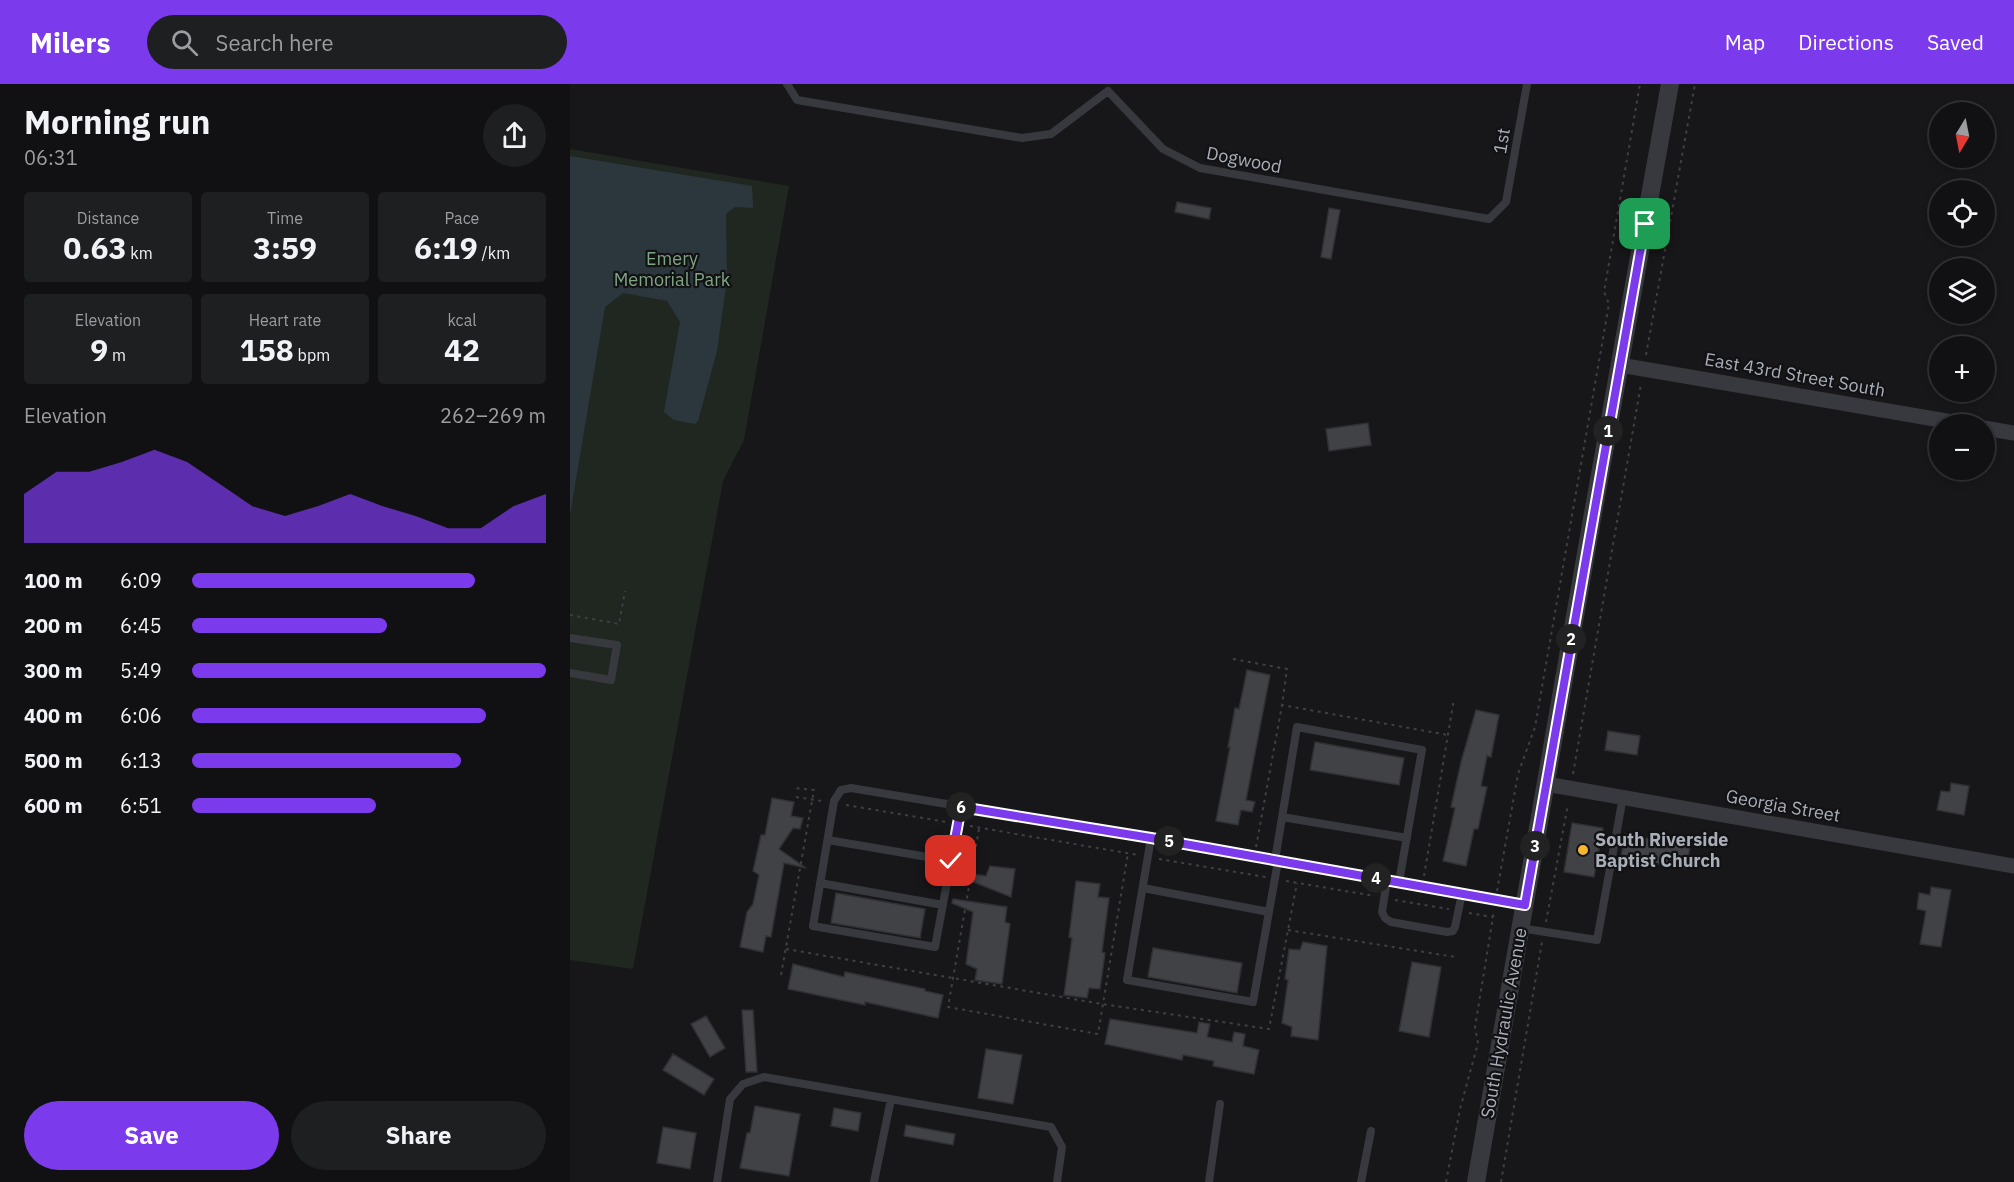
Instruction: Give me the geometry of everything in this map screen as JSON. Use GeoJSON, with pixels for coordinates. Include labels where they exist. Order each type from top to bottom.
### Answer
{"type":"FeatureCollection","features":[{"type":"Feature","properties":{"kind":"street","name":"South Hydraulic Avenue"},"geometry":{"type":"LineString","coordinates":[[1476,1182],[1670,84]]}},
{"type":"Feature","properties":{"kind":"street","name":"East 43rd Street South"},"geometry":{"type":"LineString","coordinates":[[1620,365],[1929,418]]}},
{"type":"Feature","properties":{"kind":"street"},"geometry":{"type":"LineString","coordinates":[[1995,430],[2014,433]]}},
{"type":"Feature","properties":{"kind":"street","name":"Georgia Street"},"geometry":{"type":"LineString","coordinates":[[1546,784],[2014,866]]}},
{"type":"Feature","properties":{"kind":"lane","name":"Dogwood"},"geometry":{"type":"LineString","coordinates":[[787,84],[797,100],[1022,138],[1051,134],[1105,88],[1163,150],[1200,168],[1489,219],[1506,202]]}},
{"type":"Feature","properties":{"kind":"lane","name":"1st"},"geometry":{"type":"LineString","coordinates":[[1506,202],[1527,84]]}},
{"type":"Feature","properties":{"kind":"lane"},"geometry":{"type":"LineString","coordinates":[[570,638],[617,645],[611,680],[570,673]]}},
{"type":"Feature","properties":{"kind":"lane"},"geometry":{"type":"LineString","coordinates":[[1151,838],[1127,980],[1253,1002],[1297,727],[1422,750],[1399,882]]}},
{"type":"Feature","properties":{"kind":"lane"},"geometry":{"type":"LineString","coordinates":[[961,807],[935,947],[813,926],[834,801],[841,790],[851,788],[1151,838],[1525,905]]}},
{"type":"Feature","properties":{"kind":"lane"},"geometry":{"type":"LineString","coordinates":[[1520,928],[1598,940],[1623,797]]}},
{"type":"Feature","properties":{"kind":"lane"},"geometry":{"type":"LineString","coordinates":[[1282,817],[1407,838]]}},
{"type":"Feature","properties":{"kind":"lane"},"geometry":{"type":"LineString","coordinates":[[828,840],[951,861]]}},
{"type":"Feature","properties":{"kind":"lane"},"geometry":{"type":"LineString","coordinates":[[1387,880],[1382,912],[1385,918],[1401,924],[1447,932],[1453,931],[1455,927],[1462,893]]}},
{"type":"Feature","properties":{"kind":"lane"},"geometry":{"type":"LineString","coordinates":[[820,883],[943,904]]}},
{"type":"Feature","properties":{"kind":"lane"},"geometry":{"type":"LineString","coordinates":[[1143,888],[1269,912]]}},
{"type":"Feature","properties":{"kind":"lane"},"geometry":{"type":"LineString","coordinates":[[717,1182],[730,1099],[743,1084],[764,1077],[1051,1127],[1062,1147],[1057,1182]]}},
{"type":"Feature","properties":{"kind":"lane"},"geometry":{"type":"LineString","coordinates":[[874,1182],[891,1099]]}},
{"type":"Feature","properties":{"kind":"lane"},"geometry":{"type":"LineString","coordinates":[[1209,1182],[1220,1104]]}},
{"type":"Feature","properties":{"kind":"lane"},"geometry":{"type":"LineString","coordinates":[[1361,1182],[1371,1131]]}},
{"type":"Feature","properties":{"kind":"path"},"geometry":{"type":"LineString","coordinates":[[1446,1182],[1460,1109],[1478,1043],[1475,1027],[1518,774],[1535,727],[1609,304],[1604,292],[1640,84]]}},
{"type":"Feature","properties":{"kind":"path"},"geometry":{"type":"LineString","coordinates":[[1501,1182],[1695,84]]}},
{"type":"Feature","properties":{"kind":"path"},"geometry":{"type":"LineString","coordinates":[[570,615],[619,624],[625,591]]}},
{"type":"Feature","properties":{"kind":"path"},"geometry":{"type":"LineString","coordinates":[[1233,659],[1287,669],[1256,848]]}},
{"type":"Feature","properties":{"kind":"path"},"geometry":{"type":"LineString","coordinates":[[1424,879],[1454,699]]}},
{"type":"Feature","properties":{"kind":"path"},"geometry":{"type":"LineString","coordinates":[[1282,705],[1448,735]]}},
{"type":"Feature","properties":{"kind":"path"},"geometry":{"type":"LineString","coordinates":[[782,975],[814,790],[795,788]]}},
{"type":"Feature","properties":{"kind":"path"},"geometry":{"type":"LineString","coordinates":[[979,828],[948,1007],[1098,1034],[1128,854]]}},
{"type":"Feature","properties":{"kind":"path"},"geometry":{"type":"LineString","coordinates":[[786,949],[1102,1004],[1269,1029],[1297,883]]}},
{"type":"Feature","properties":{"kind":"path"},"geometry":{"type":"LineString","coordinates":[[1288,930],[1455,957]]}},
{"type":"Feature","properties":{"kind":"green space","name":"Emery Memorial Park"},"geometry":{"type":"Polygon","coordinates":[[[570,149],[789,186],[744,440],[723,481],[633,969],[570,960],[570,149]]]}},
{"type":"Feature","properties":{"kind":"shaded area"},"geometry":{"type":"Polygon","coordinates":[[[570,156],[752,186],[753,208],[735,207],[726,214],[727,279],[717,351],[698,421],[695,424],[674,420],[664,412],[680,322],[667,301],[623,293],[605,307],[570,515],[570,156]]]}},
{"type":"Feature","properties":{"kind":"building"},"geometry":{"type":"Polygon","coordinates":[[[1177,202],[1211,208],[1209,219],[1175,212],[1177,202]]]}},
{"type":"Feature","properties":{"kind":"building"},"geometry":{"type":"Polygon","coordinates":[[[1329,208],[1340,210],[1331,259],[1321,257],[1329,208]]]}},
{"type":"Feature","properties":{"kind":"building"},"geometry":{"type":"Polygon","coordinates":[[[1368,423],[1371,445],[1329,451],[1326,429],[1368,423]]]}},
{"type":"Feature","properties":{"kind":"building"},"geometry":{"type":"Polygon","coordinates":[[[1247,670],[1270,675],[1246,800],[1255,802],[1252,812],[1241,810],[1238,825],[1216,821],[1235,708],[1239,709],[1247,670]]]}},
{"type":"Feature","properties":{"kind":"building"},"geometry":{"type":"Polygon","coordinates":[[[1476,710],[1499,715],[1491,757],[1487,756],[1481,786],[1487,787],[1478,829],[1474,829],[1466,866],[1443,861],[1455,808],[1451,807],[1476,710]]]}},
{"type":"Feature","properties":{"kind":"building"},"geometry":{"type":"Polygon","coordinates":[[[1608,731],[1640,736],[1637,755],[1605,750],[1608,731]]]}},
{"type":"Feature","properties":{"kind":"building"},"geometry":{"type":"Polygon","coordinates":[[[1315,742],[1404,758],[1399,785],[1310,770],[1315,742]]]}},
{"type":"Feature","properties":{"kind":"building"},"geometry":{"type":"Polygon","coordinates":[[[1951,783],[1969,786],[1964,815],[1937,810],[1941,791],[1950,792],[1951,783]]]}},
{"type":"Feature","properties":{"kind":"building"},"geometry":{"type":"Polygon","coordinates":[[[772,798],[794,802],[791,816],[803,818],[800,829],[793,828],[779,849],[806,868],[784,863],[771,937],[766,936],[763,952],[740,947],[747,912],[753,904],[759,875],[753,871],[761,835],[765,835],[772,798]]]}},
{"type":"Feature","properties":{"kind":"building","name":"South Riverside Baptist Church"},"geometry":{"type":"Polygon","coordinates":[[[1572,823],[1603,828],[1594,877],[1564,872],[1572,823]]]}},
{"type":"Feature","properties":{"kind":"building"},"geometry":{"type":"Polygon","coordinates":[[[1625,834],[1690,847],[1686,869],[1621,857],[1625,834]]]}},
{"type":"Feature","properties":{"kind":"building"},"geometry":{"type":"Polygon","coordinates":[[[990,866],[1015,869],[1011,897],[958,876],[959,872],[986,876],[990,866]]]}},
{"type":"Feature","properties":{"kind":"building"},"geometry":{"type":"Polygon","coordinates":[[[1076,881],[1100,884],[1098,897],[1109,898],[1100,989],[1089,988],[1087,998],[1064,995],[1072,938],[1069,937],[1076,881]]]}},
{"type":"Feature","properties":{"kind":"building"},"geometry":{"type":"Polygon","coordinates":[[[1931,887],[1951,890],[1941,947],[1920,944],[1926,911],[1917,909],[1919,893],[1930,895],[1931,887]]]}},
{"type":"Feature","properties":{"kind":"building"},"geometry":{"type":"Polygon","coordinates":[[[836,893],[925,909],[920,938],[831,923],[836,893]]]}},
{"type":"Feature","properties":{"kind":"building"},"geometry":{"type":"Polygon","coordinates":[[[953,899],[1007,907],[1005,922],[1010,924],[1002,984],[975,980],[977,969],[966,964],[973,912],[952,903],[953,899]]]}},
{"type":"Feature","properties":{"kind":"building"},"geometry":{"type":"Polygon","coordinates":[[[1303,942],[1327,946],[1318,1040],[1291,1036],[1292,1027],[1282,1023],[1288,980],[1285,979],[1289,949],[1300,950],[1303,942]]]}},
{"type":"Feature","properties":{"kind":"building"},"geometry":{"type":"Polygon","coordinates":[[[1153,948],[1242,963],[1237,993],[1148,977],[1153,948]]]}},
{"type":"Feature","properties":{"kind":"building"},"geometry":{"type":"Polygon","coordinates":[[[1412,962],[1441,967],[1429,1037],[1399,1031],[1412,962]]]}},
{"type":"Feature","properties":{"kind":"building"},"geometry":{"type":"Polygon","coordinates":[[[793,964],[844,977],[845,972],[943,995],[938,1018],[865,1002],[865,1005],[788,989],[793,964]]]}},
{"type":"Feature","properties":{"kind":"building"},"geometry":{"type":"Polygon","coordinates":[[[742,1010],[753,1010],[757,1072],[746,1072],[742,1010]]]}},
{"type":"Feature","properties":{"kind":"building"},"geometry":{"type":"Polygon","coordinates":[[[706,1016],[725,1048],[710,1057],[691,1024],[706,1016]]]}},
{"type":"Feature","properties":{"kind":"building"},"geometry":{"type":"Polygon","coordinates":[[[1110,1019],[1197,1033],[1199,1022],[1210,1024],[1207,1037],[1232,1042],[1234,1032],[1245,1034],[1243,1046],[1259,1050],[1254,1074],[1213,1066],[1214,1061],[1183,1055],[1182,1060],[1105,1044],[1110,1019]]]}},
{"type":"Feature","properties":{"kind":"building"},"geometry":{"type":"Polygon","coordinates":[[[986,1049],[1022,1055],[1013,1104],[978,1098],[986,1049]]]}},
{"type":"Feature","properties":{"kind":"building"},"geometry":{"type":"Polygon","coordinates":[[[673,1054],[714,1079],[704,1095],[663,1070],[673,1054]]]}},
{"type":"Feature","properties":{"kind":"building"},"geometry":{"type":"Polygon","coordinates":[[[755,1106],[800,1114],[789,1176],[740,1168],[755,1106]]]}},
{"type":"Feature","properties":{"kind":"building"},"geometry":{"type":"Polygon","coordinates":[[[834,1108],[861,1113],[858,1131],[831,1126],[834,1108]]]}},
{"type":"Feature","properties":{"kind":"building"},"geometry":{"type":"Polygon","coordinates":[[[906,1125],[955,1134],[953,1145],[904,1136],[906,1125]]]}},
{"type":"Feature","properties":{"kind":"building"},"geometry":{"type":"Polygon","coordinates":[[[663,1127],[696,1133],[690,1169],[657,1163],[663,1127]]]}},
{"type":"Feature","properties":{"kind":"place","name":"South Riverside Baptist Church"},"geometry":{"type":"Point","coordinates":[1583,850]}},
{"type":"Feature","properties":{"kind":"route"},"geometry":{"type":"LineString","coordinates":[[951,861],[961,807],[1151,838],[1525,905],[1645,224]]}}]}
